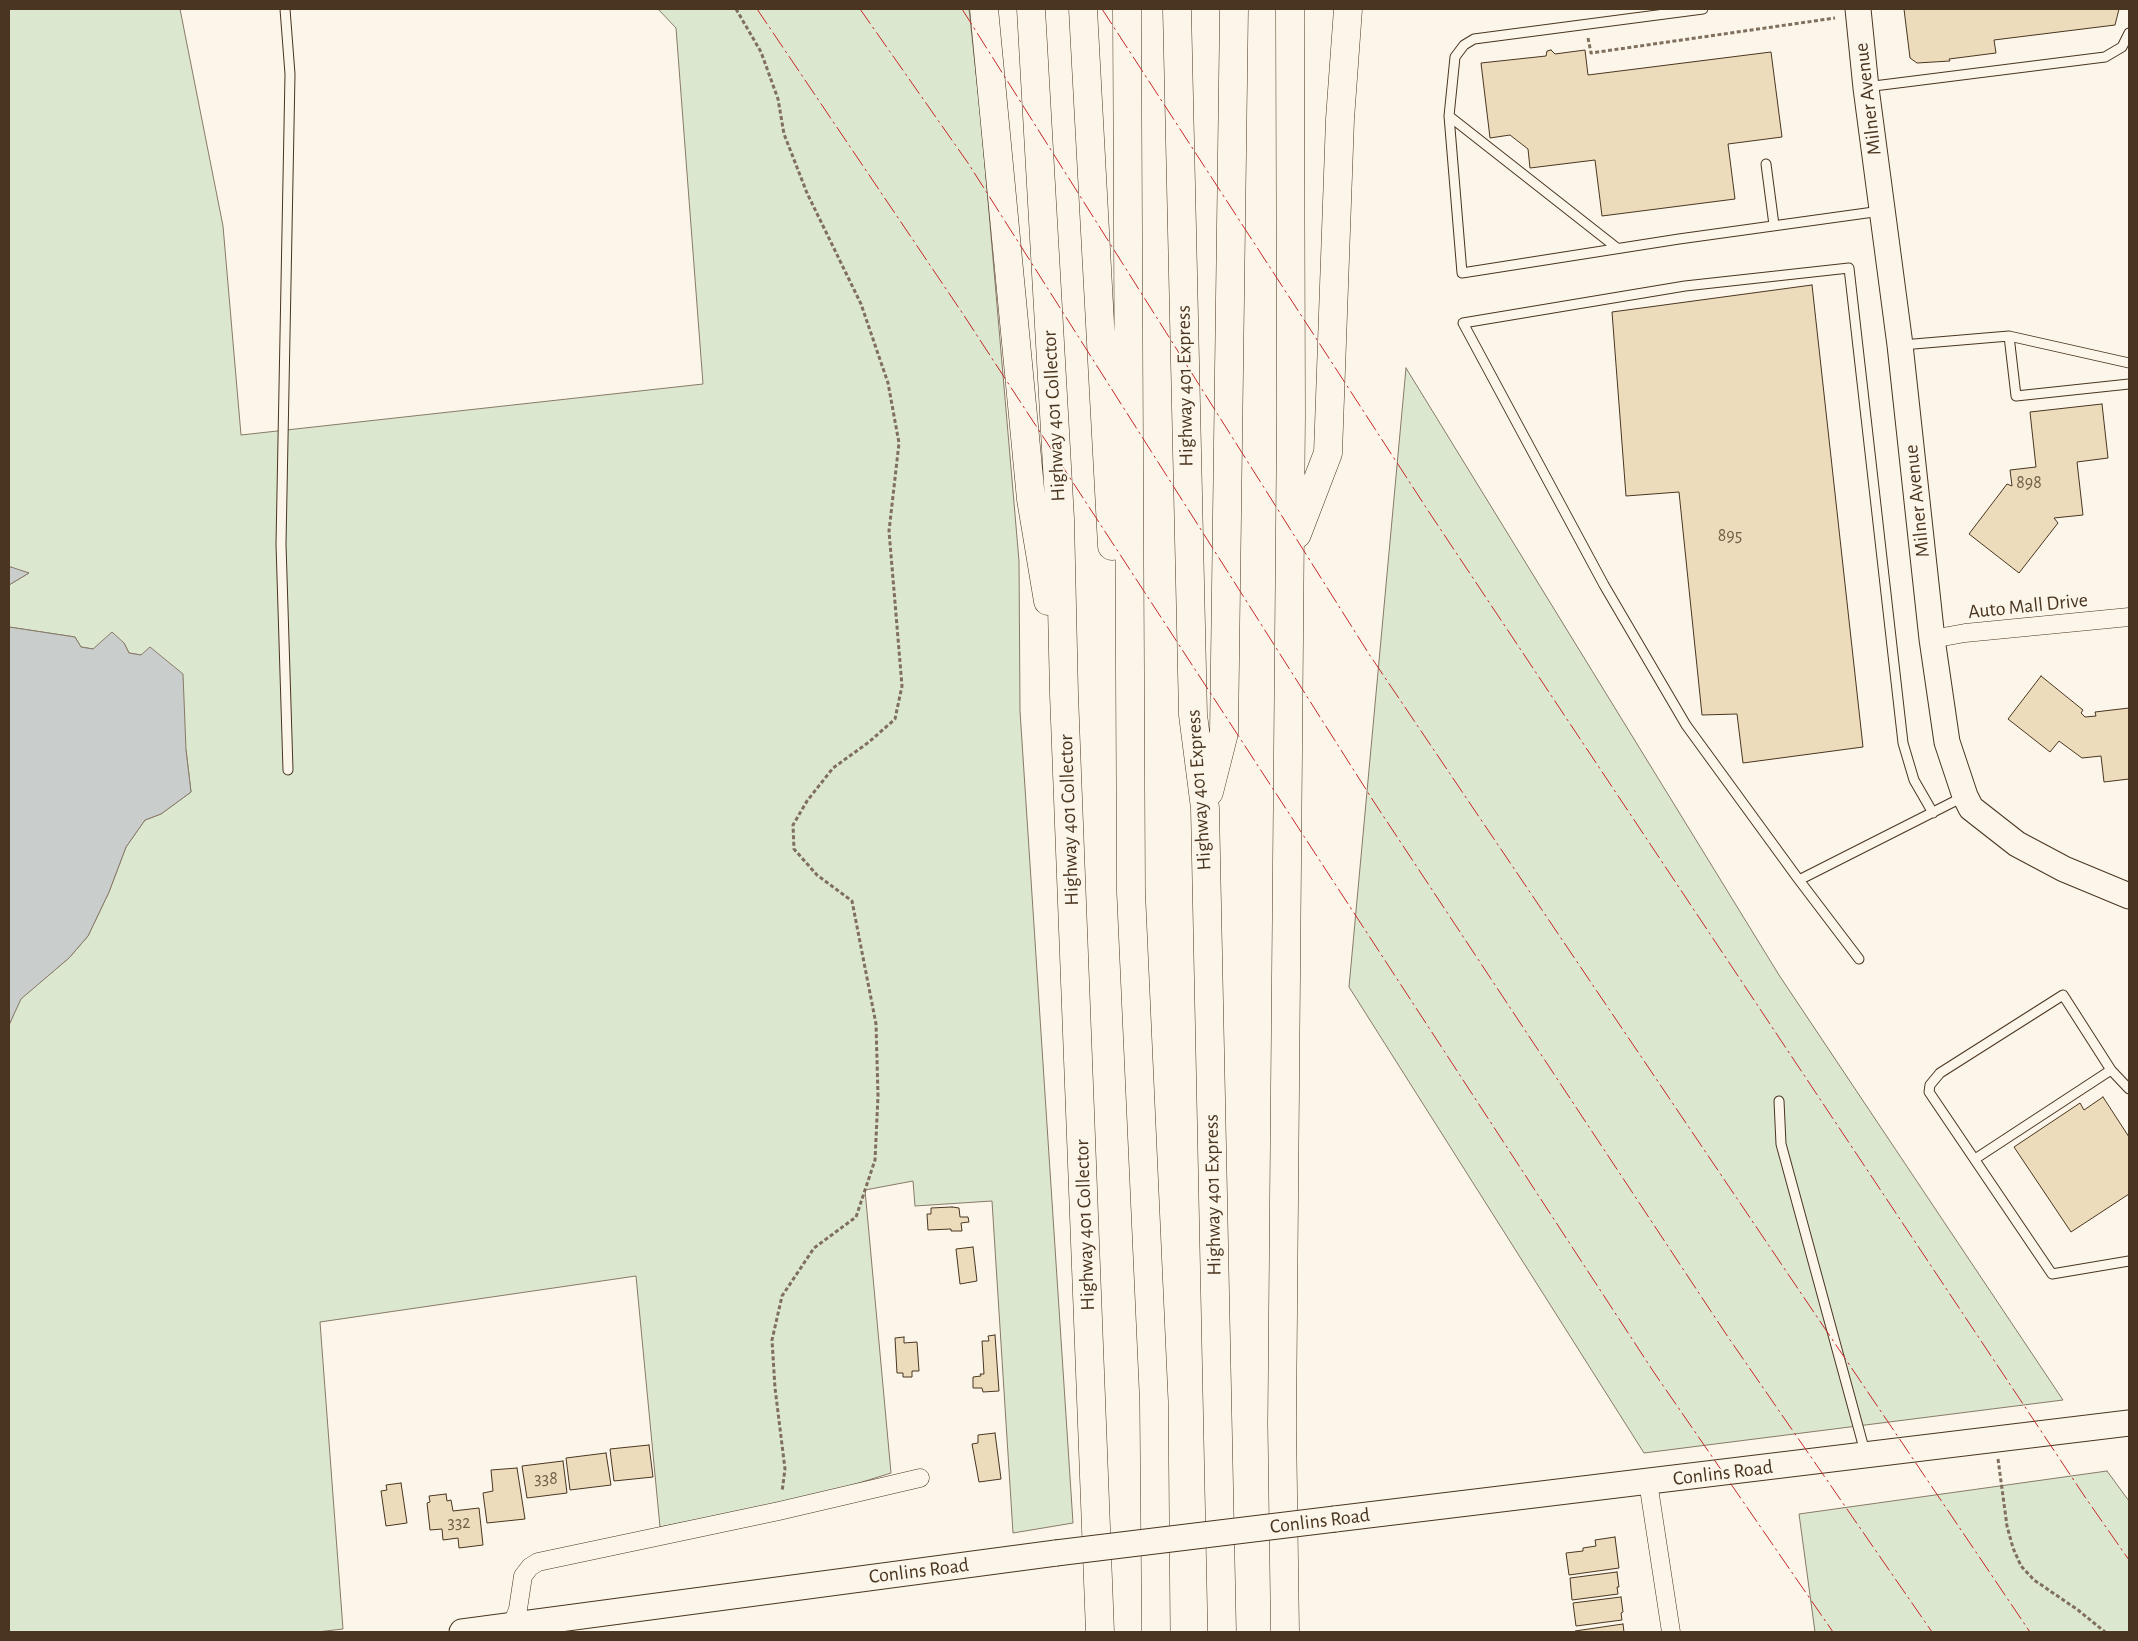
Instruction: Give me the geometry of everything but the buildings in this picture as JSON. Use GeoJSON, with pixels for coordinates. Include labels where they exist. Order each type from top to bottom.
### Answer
{"type":"FeatureCollection","features":[{"type":"Feature","properties":{"kind":"highway"},"geometry":{"type":"LineString","coordinates":[[984,9],[1031,499],[1064,694]]}},
{"type":"Feature","properties":{"kind":"highway","name":"Highway 401 Collector"},"geometry":{"type":"LineString","coordinates":[[1032,9],[1060,519],[1064,694],[1100,1632]]}},
{"type":"Feature","properties":{"kind":"highway"},"geometry":{"type":"LineString","coordinates":[[1083,9],[1130,892],[1154,1402],[1156,1632]]}},
{"type":"Feature","properties":{"kind":"highway"},"geometry":{"type":"LineString","coordinates":[[1127,9],[1130,892]]}},
{"type":"Feature","properties":{"kind":"highway","name":"Highway 401 Express"},"geometry":{"type":"LineString","coordinates":[[1177,9],[1193,715],[1205,808],[1222,1632]]}},
{"type":"Feature","properties":{"kind":"highway"},"geometry":{"type":"LineString","coordinates":[[1205,808],[1224,733],[1234,9]]}},
{"type":"Feature","properties":{"kind":"highway"},"geometry":{"type":"LineString","coordinates":[[1285,1632],[1282,1424],[1290,552],[1292,145],[1290,9]]}},
{"type":"Feature","properties":{"kind":"highway"},"geometry":{"type":"LineString","coordinates":[[1290,552],[1328,453],[1340,119],[1348,9]]}},
{"type":"Feature","properties":{"kind":"street","name":"Milner Avenue"},"geometry":{"type":"LineString","coordinates":[[1858,9],[1866,88],[1900,345],[1932,638],[1947,742],[1965,796],[1971,808],[2017,844],[2064,869],[2129,896]]}},
{"type":"Feature","properties":{"kind":"street","name":"Auto Mall Drive"},"geometry":{"type":"LineString","coordinates":[[1932,638],[2129,617]]}},
{"type":"Feature","properties":{"kind":"street","name":"Conlins Road"},"geometry":{"type":"LineString","coordinates":[[462,1632],[1056,1553],[2129,1423]]}},
{"type":"Feature","properties":{"kind":"street"},"geometry":{"type":"LineString","coordinates":[[512,1625],[518,1609],[520,1583],[530,1567],[538,1562],[779,1512],[920,1478]]}},
{"type":"Feature","properties":{"kind":"street"},"geometry":{"type":"LineString","coordinates":[[1648,1482],[1671,1632]]}},
{"type":"Feature","properties":{"kind":"lane"},"geometry":{"type":"LineString","coordinates":[[284,9],[290,83],[280,544],[288,770]]}},
{"type":"Feature","properties":{"kind":"lane"},"geometry":{"type":"LineString","coordinates":[[1702,9],[1474,39],[1464,44],[1455,57],[1449,116],[1462,273],[1617,248],[1882,211]]}},
{"type":"Feature","properties":{"kind":"lane"},"geometry":{"type":"LineString","coordinates":[[1866,88],[2105,57],[2122,47],[2129,33]]}},
{"type":"Feature","properties":{"kind":"lane"},"geometry":{"type":"LineString","coordinates":[[1449,116],[1617,248]]}},
{"type":"Feature","properties":{"kind":"lane"},"geometry":{"type":"LineString","coordinates":[[1766,164],[1774,225]]}},
{"type":"Feature","properties":{"kind":"lane"},"geometry":{"type":"LineString","coordinates":[[1859,959],[1686,725],[1604,585],[1463,323],[1685,286],[1849,268],[1902,743],[1914,780],[1933,813]]}},
{"type":"Feature","properties":{"kind":"lane"},"geometry":{"type":"LineString","coordinates":[[2009,336],[2016,396],[2129,384]]}},
{"type":"Feature","properties":{"kind":"lane"},"geometry":{"type":"LineString","coordinates":[[1900,345],[2009,336],[2129,363]]}},
{"type":"Feature","properties":{"kind":"lane"},"geometry":{"type":"LineString","coordinates":[[1799,880],[1965,796]]}},
{"type":"Feature","properties":{"kind":"lane"},"geometry":{"type":"LineString","coordinates":[[2129,1089],[2110,1070],[2063,995],[1940,1073],[1930,1085],[1929,1092],[2052,1274],[2129,1261]]}},
{"type":"Feature","properties":{"kind":"lane"},"geometry":{"type":"LineString","coordinates":[[1974,1159],[2110,1070]]}},
{"type":"Feature","properties":{"kind":"lane"},"geometry":{"type":"LineString","coordinates":[[1779,1101],[1781,1144],[1866,1455]]}},
{"type":"Feature","properties":{"kind":"path"},"geometry":{"type":"LineString","coordinates":[[736,9],[761,52],[778,99],[784,134],[808,193],[861,304],[888,384],[899,443],[890,531],[902,686],[895,719],[869,742],[833,768],[807,801],[793,825],[794,849],[817,875],[852,901],[876,1024],[878,1096],[875,1160],[856,1217],[814,1248],[782,1296],[772,1340],[775,1388],[785,1469],[779,1512]]}},
{"type":"Feature","properties":{"kind":"path"},"geometry":{"type":"LineString","coordinates":[[1585,24],[1591,53],[1835,18]]}},
{"type":"Feature","properties":{"kind":"path"},"geometry":{"type":"LineString","coordinates":[[1995,1440],[2007,1526],[2013,1548],[2021,1566],[2034,1580],[2078,1610],[2105,1632]]}},
{"type":"Feature","properties":{"kind":"green space"},"geometry":{"type":"Polygon","coordinates":[[[9,9],[180,9],[223,226],[241,435],[703,384],[676,28],[658,9],[969,9],[981,119],[1019,561],[1020,711],[1073,1523],[1013,1533],[992,1201],[915,1206],[913,1181],[865,1190],[891,1473],[814,1497],[660,1527],[636,1276],[320,1322],[343,1629],[317,1632],[9,1632],[9,1025],[20,999],[69,958],[88,936],[109,892],[126,847],[145,820],[161,814],[191,792],[186,750],[141,655],[129,653],[124,643],[93,649],[81,647],[75,637],[9,627],[9,585],[29,573],[9,568],[9,9]]]}},
{"type":"Feature","properties":{"kind":"green space"},"geometry":{"type":"Polygon","coordinates":[[[1406,368],[1779,975],[2063,1400],[1644,1453],[1349,987],[1406,368]]]}},
{"type":"Feature","properties":{"kind":"green space"},"geometry":{"type":"Polygon","coordinates":[[[2107,1471],[2129,1501],[2129,1632],[1815,1632],[1799,1514],[2107,1471]]]}},
{"type":"Feature","properties":{"kind":"shaded area"},"geometry":{"type":"Polygon","coordinates":[[[9,568],[29,573],[9,585],[9,568]]]}},
{"type":"Feature","properties":{"kind":"shaded area"},"geometry":{"type":"Polygon","coordinates":[[[9,627],[75,637],[81,647],[93,649],[112,632],[124,643],[129,653],[141,655],[150,647],[183,674],[186,750],[191,792],[161,814],[145,820],[126,847],[109,892],[88,936],[69,958],[21,999],[9,1025],[9,627]]]}},
{"type":"Feature","properties":{"kind":"power"},"geometry":{"type":"LineString","coordinates":[[757,9],[963,314],[1653,1371],[1833,1632]]}},
{"type":"Feature","properties":{"kind":"power"},"geometry":{"type":"LineString","coordinates":[[860,9],[968,163],[1374,802],[1728,1337],[1932,1632]]}},
{"type":"Feature","properties":{"kind":"power"},"geometry":{"type":"LineString","coordinates":[[962,9],[1369,654],[2030,1632]]}},
{"type":"Feature","properties":{"kind":"power"},"geometry":{"type":"LineString","coordinates":[[1102,9],[1429,512],[2085,1497],[2129,1560]]}}]}
